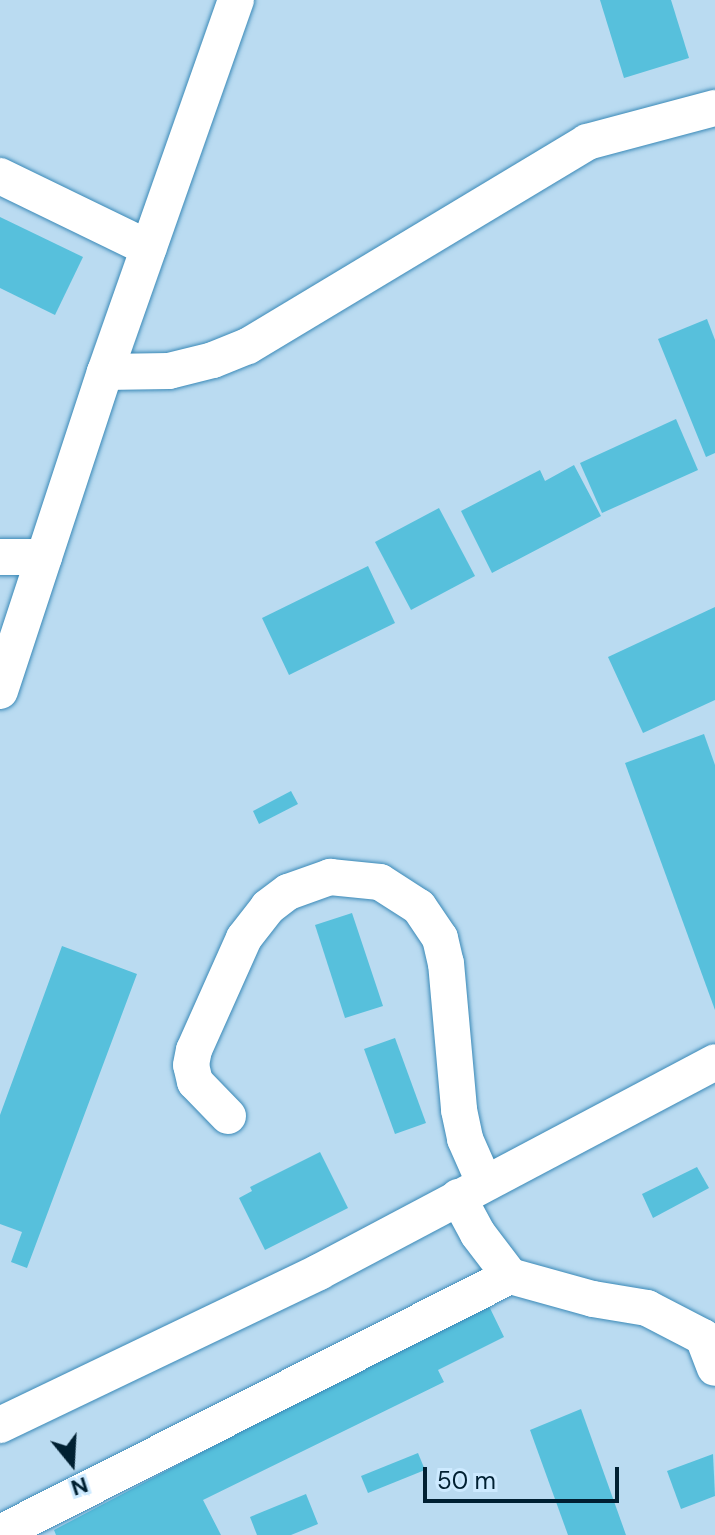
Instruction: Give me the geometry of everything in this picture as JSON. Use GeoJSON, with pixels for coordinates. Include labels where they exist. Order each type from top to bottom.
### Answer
{"type":"FeatureCollection","features":[{"type":"Feature","properties":{"kind":"street"},"geometry":{"type":"LineString","coordinates":[[0,691],[105,372],[236,0]]}},
{"type":"Feature","properties":{"kind":"street"},"geometry":{"type":"LineString","coordinates":[[105,372],[169,371],[213,360],[248,346],[587,142],[715,108]]}},
{"type":"Feature","properties":{"kind":"street"},"geometry":{"type":"LineString","coordinates":[[0,176],[75,216],[148,248]]}},
{"type":"Feature","properties":{"kind":"street"},"geometry":{"type":"LineString","coordinates":[[0,557],[44,557]]}},
{"type":"Feature","properties":{"kind":"street"},"geometry":{"type":"LineString","coordinates":[[228,1116],[195,1082],[191,1065],[194,1050],[244,938],[268,907],[288,892],[330,877],[380,882],[419,907],[440,938],[446,963],[459,1110],[478,1234],[510,1276],[593,1299],[647,1308],[711,1343]]}},
{"type":"Feature","properties":{"kind":"street"},"geometry":{"type":"LineString","coordinates":[[0,1425],[319,1272],[715,1062]]}},
{"type":"Feature","properties":{"kind":"street"},"geometry":{"type":"LineString","coordinates":[[0,1533],[510,1276]]}},
{"type":"Feature","properties":{"kind":"shaded area"},"geometry":{"type":"Polygon","coordinates":[[[0,0],[715,0],[715,1535],[0,1535],[0,0]]]}},
{"type":"Feature","properties":{"kind":"building"},"geometry":{"type":"Polygon","coordinates":[[[600,0],[671,0],[689,58],[624,78],[600,0]]]}},
{"type":"Feature","properties":{"kind":"building"},"geometry":{"type":"Polygon","coordinates":[[[0,217],[83,257],[55,315],[0,288],[0,217]]]}},
{"type":"Feature","properties":{"kind":"building"},"geometry":{"type":"Polygon","coordinates":[[[707,319],[715,340],[715,453],[706,457],[658,339],[707,319]]]}},
{"type":"Feature","properties":{"kind":"building"},"geometry":{"type":"Polygon","coordinates":[[[676,419],[698,470],[602,513],[580,463],[676,419]]]}},
{"type":"Feature","properties":{"kind":"building"},"geometry":{"type":"Polygon","coordinates":[[[574,465],[601,516],[492,573],[461,511],[540,470],[545,481],[574,465]]]}},
{"type":"Feature","properties":{"kind":"building"},"geometry":{"type":"Polygon","coordinates":[[[439,508],[475,576],[411,610],[375,542],[439,508]]]}},
{"type":"Feature","properties":{"kind":"building"},"geometry":{"type":"Polygon","coordinates":[[[368,566],[395,623],[289,675],[262,618],[368,566]]]}},
{"type":"Feature","properties":{"kind":"building"},"geometry":{"type":"Polygon","coordinates":[[[715,607],[715,700],[643,733],[608,657],[715,607]]]}},
{"type":"Feature","properties":{"kind":"building"},"geometry":{"type":"Polygon","coordinates":[[[704,734],[715,765],[715,1010],[625,763],[704,734]]]}},
{"type":"Feature","properties":{"kind":"building"},"geometry":{"type":"Polygon","coordinates":[[[291,791],[298,804],[259,824],[253,811],[291,791]]]}},
{"type":"Feature","properties":{"kind":"building"},"geometry":{"type":"Polygon","coordinates":[[[352,913],[383,1006],[345,1018],[315,925],[352,913]]]}},
{"type":"Feature","properties":{"kind":"building"},"geometry":{"type":"Polygon","coordinates":[[[62,946],[137,974],[27,1268],[11,1262],[22,1232],[0,1224],[0,1115],[62,946]]]}},
{"type":"Feature","properties":{"kind":"building"},"geometry":{"type":"Polygon","coordinates":[[[395,1038],[426,1123],[395,1134],[364,1049],[395,1038]]]}},
{"type":"Feature","properties":{"kind":"building"},"geometry":{"type":"Polygon","coordinates":[[[320,1152],[348,1208],[265,1250],[239,1198],[252,1191],[250,1187],[320,1152]]]}},
{"type":"Feature","properties":{"kind":"building"},"geometry":{"type":"Polygon","coordinates":[[[697,1167],[709,1188],[653,1218],[642,1194],[697,1167]]]}},
{"type":"Feature","properties":{"kind":"building"},"geometry":{"type":"Polygon","coordinates":[[[487,1302],[504,1337],[438,1370],[444,1382],[203,1500],[221,1535],[56,1535],[54,1530],[487,1302]]]}},
{"type":"Feature","properties":{"kind":"building"},"geometry":{"type":"Polygon","coordinates":[[[581,1409],[626,1535],[568,1535],[530,1430],[581,1409]]]}},
{"type":"Feature","properties":{"kind":"building"},"geometry":{"type":"Polygon","coordinates":[[[418,1453],[425,1470],[368,1493],[361,1476],[418,1453]]]}},
{"type":"Feature","properties":{"kind":"building"},"geometry":{"type":"Polygon","coordinates":[[[713,1454],[715,1496],[681,1509],[667,1471],[713,1454]]]}},
{"type":"Feature","properties":{"kind":"building"},"geometry":{"type":"Polygon","coordinates":[[[306,1494],[318,1524],[291,1535],[257,1535],[250,1517],[306,1494]]]}}]}
